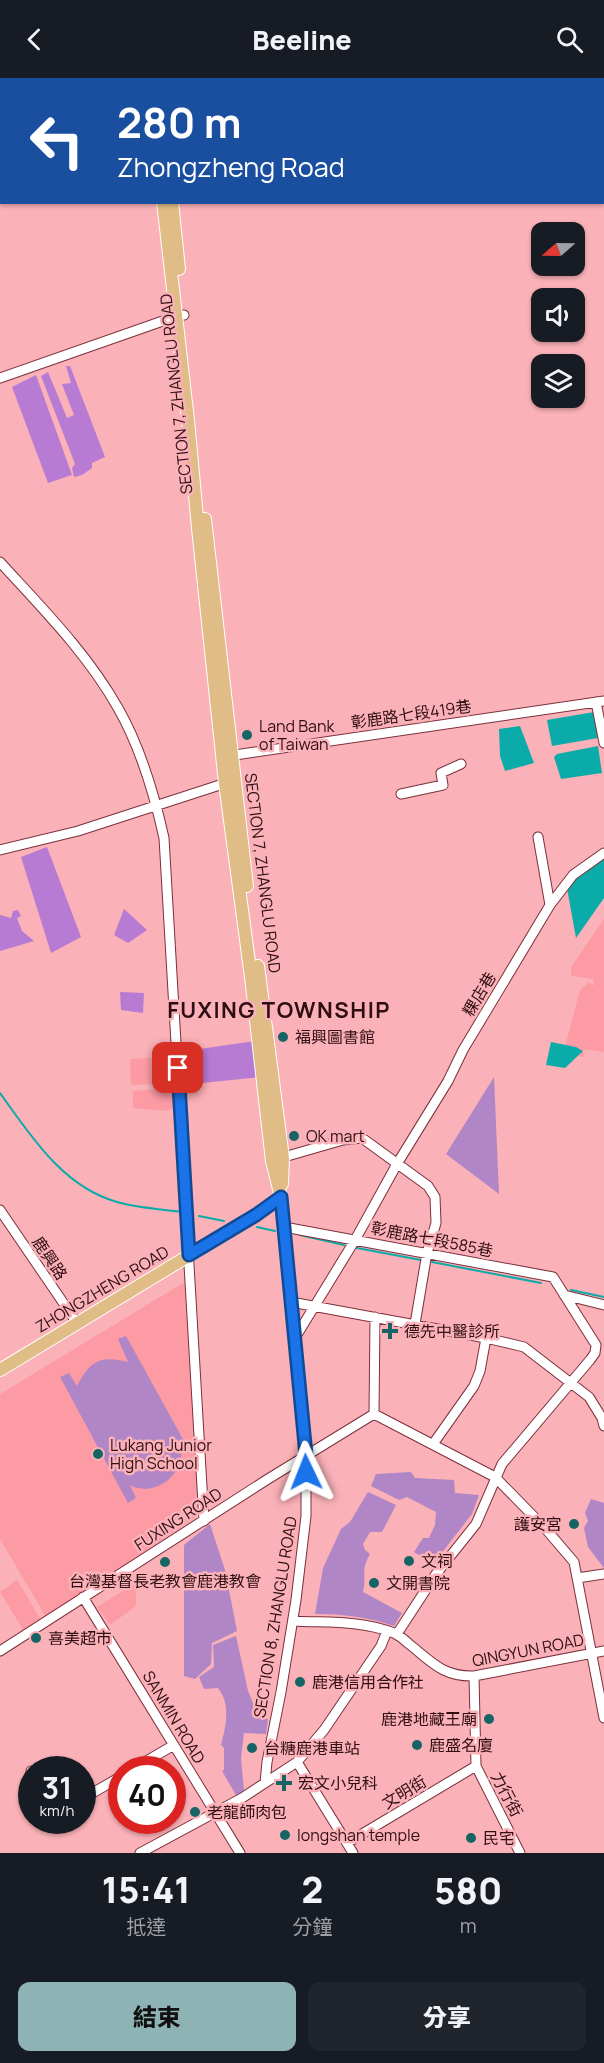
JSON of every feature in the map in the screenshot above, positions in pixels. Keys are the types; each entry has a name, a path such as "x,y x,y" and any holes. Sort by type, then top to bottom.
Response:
{"main road":[{"name":"SECTION 7, ZHANGLU ROAD","path":"163,204 181,315"},
{"name":"SECTION 7, ZHANGLU ROAD","path":"172,204 181,315 227,756 281,1197"},
{"name":"ZHONGZHENG ROAD","path":"0,1370 256,1215 281,1197"}],"street":[{"path":"0,378 181,315"},
{"path":"0,562 52,617 103,683 118,708 132,736 156,805 164,838 204,1521"},
{"path":"600,701 604,743"},
{"name":"彰鹿路七段419巷","path":"227,756 600,701"},
{"path":"401,794 443,785 441,773 461,764"},
{"path":"0,850 78,831 230,781"},
{"path":"538,837 550,905"},
{"name":"粿店巷","path":"295,1338 355,1240 397,1164 448,1081 463,1050 550,905 573,875 604,853"},
{"path":"278,1159 352,1138 362,1138 428,1186 435,1197 435,1223 427,1253 415,1324"},
{"name":"SECTION 8, ZHANGLU ROAD","path":"265,1783 293,1621 305,1533 306,1455 281,1197"},
{"name":"鹿興路","path":"0,1210 76,1323"},
{"name":"彰鹿路七段585巷","path":"284,1227 553,1277 596,1345 596,1353 572,1383"},
{"path":"564,1295 604,1305"},
{"path":"291,1302 415,1324 524,1347 589,1397 604,1426"},
{"path":"375,1317 374,1414 495,1477 544,1527 574,1562 604,1718"},
{"path":"434,1444 474,1386 480,1371 486,1338"},
{"path":"397,1634 436,1574 476,1524 502,1464 572,1383"},
{"name":"FUXING ROAD","path":"0,1651 374,1414"},
{"path":"577,1578 604,1574"},
{"name":"SANMIN ROAD","path":"83,1597 240,1853"},
{"name":"QINGYUN ROAD","path":"293,1621 339,1622 397,1634 449,1674 458,1677 474,1676 604,1651"},
{"path":"140,1853 216,1812 297,1762 324,1730 381,1647 387,1631"},
{"name":"力行街","path":"474,1676 476,1766 520,1853"},
{"path":"155,1756 174,1745"},
{"path":"297,1762 353,1853"},
{"name":"文明街","path":"347,1843 476,1766"}],"shaded area":[{"path":"66,366 70,366 105,457 92,463 92,468 82,475 74,477 72,468 75,464 41,376 48,372 67,418 74,415 62,384 71,383"},
{"path":"36,375 72,475 48,483 12,387"},
{"path":"47,847 81,937 51,953 21,857"},
{"path":"124,909 147,930 128,943 114,935"},
{"path":"18,910 21,916 17,918 22,931 34,941 0,951 0,915 11,918 13,911"},
{"path":"604,919 604,1052 583,1049 584,1057 563,1054 580,990 589,982 594,986 593,979 571,976 571,967"},
{"path":"120,992 144,993 143,1013 121,1010"},
{"path":"255,1041 260,1077 192,1084 186,1051"},
{"path":"151,1058 152,1084 131,1085 130,1059"},
{"path":"494,1077 499,1194 446,1154"},
{"path":"176,1088 177,1106 166,1111 133,1108 133,1091"},
{"name":"Lukang Junior High School","path":"188,1280 199,1515 46,1617 0,1539 0,1394"},
{"path":"126,1336 189,1450 185,1453 181,1450 178,1468 165,1482 148,1489 130,1485 136,1498 128,1503 60,1377 69,1373 77,1386 91,1366 97,1362 110,1359 128,1362 118,1339"},
{"path":"411,1472 415,1478 454,1480 455,1493 479,1495 472,1514 433,1564 414,1552 423,1538 429,1538 435,1525 436,1512 407,1497 399,1500 371,1486 376,1474"},
{"path":"368,1492 396,1505 382,1532 370,1532 363,1544 365,1550 370,1554 364,1569 363,1592 402,1613 394,1626 375,1620 315,1614 323,1568 341,1529 350,1522"},
{"path":"591,1499 604,1503 604,1568 588,1547 584,1528 588,1521 585,1513"},
{"path":"210,1524 225,1570 237,1631 212,1643 211,1664 195,1679 184,1676 184,1545"},
{"path":"17,1580 43,1623 24,1631 0,1592"},
{"path":"136,1583 136,1606 110,1625 97,1607"},
{"path":"236,1636 254,1714 262,1714 262,1718 268,1719 266,1734 244,1733 241,1758 244,1791 236,1795 222,1771 224,1770 224,1748 221,1745 226,1715 225,1701 218,1688 204,1689 199,1677 214,1667 213,1645"}],"water":[{"path":"594,712 598,738 552,746 547,720"},
{"path":"520,726 534,763 505,771 500,756 499,729"},
{"path":"598,746 602,773 561,779 554,757 557,754"},
{"path":"604,858 604,898 576,938 567,888 576,877"},
{"path":"551,1042 576,1047 583,1051 565,1068 546,1065"}],"waterway":[{"path":"0,1093 36,1142 64,1172 80,1185 117,1202 182,1212"},
{"path":"199,1216 224,1221"},
{"path":"257,1227 275,1231"},
{"path":"300,1235 344,1245"},
{"path":"357,1248 421,1260"},
{"path":"432,1262 541,1283"},
{"path":"571,1290 604,1297"}],"place":[{"name":"Land Bank of Taiwan","path":"247,735"},
{"name":"福興圖書館","path":"283,1037"},
{"name":"OK mart","path":"294,1136"},
{"name":"德先中醫診所","path":"390,1331"},
{"name":"Lukang Junior High School","path":"98,1454"},
{"name":"護安宮","path":"574,1524"},
{"name":"文祠","path":"409,1561"},
{"name":"台灣基督長老教會鹿港教會","path":"165,1562"},
{"name":"文開書院","path":"374,1583"},
{"name":"喜美超市","path":"36,1638"},
{"name":"鹿港信用合作社","path":"300,1682"},
{"name":"鹿港地藏王廟","path":"489,1719"},
{"name":"鹿盛名廈","path":"417,1745"},
{"name":"台糖鹿港車站","path":"252,1748"},
{"name":"宏文小兒科","path":"284,1783"},
{"name":"老龍師肉包","path":"195,1812"},
{"name":"longshan temple","path":"285,1835"},
{"name":"民宅","path":"471,1838"}],"district":[{"name":"FUXING TOWNSHIP","path":"279,1010"}],"route":[{"path":"178,1068 189,1255 256,1215 281,1197 306,1472"}]}
